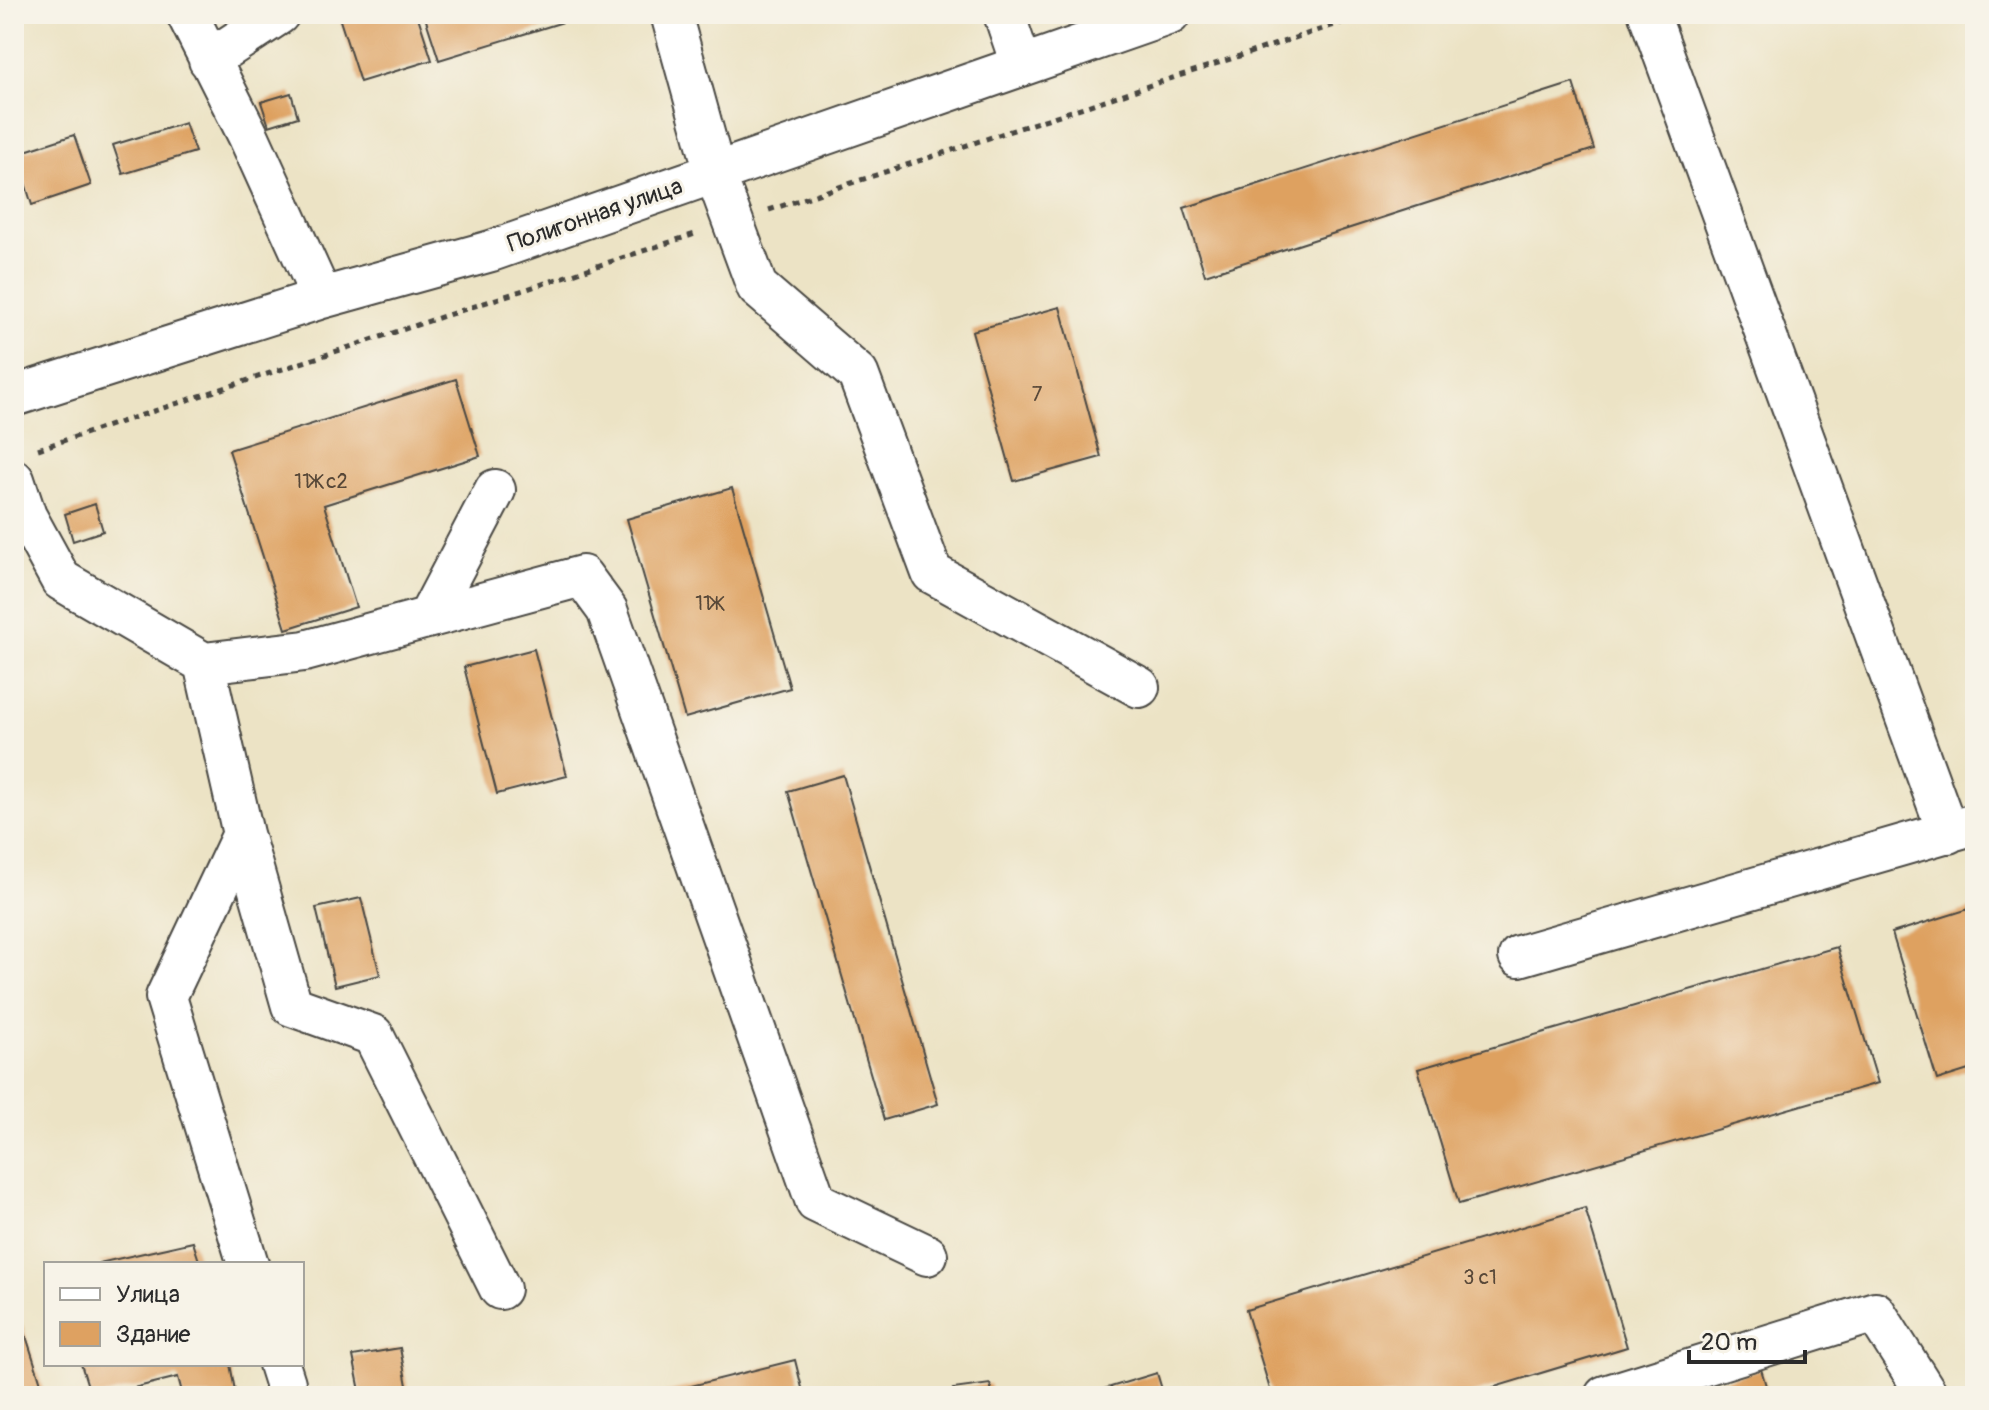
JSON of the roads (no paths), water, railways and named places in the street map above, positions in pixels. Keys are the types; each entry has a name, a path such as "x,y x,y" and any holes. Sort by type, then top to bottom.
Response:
{"lane":[{"path":"187,14 248,135 322,298"},
{"path":"209,60 279,14"},
{"path":"671,14 715,173 757,287 858,374 932,573 1139,687"},
{"path":"1004,14 1021,64"},
{"name":"Полигонная улица","path":"14,396 322,298 491,251 1170,14"},
{"path":"1519,956 1961,829 1649,14"},
{"path":"22,466 26,516 61,580 204,663 305,651 582,576 607,610 816,1202 927,1255"},
{"path":"429,616 495,490"},
{"path":"204,663 243,834 292,1006 373,1035 500,1289"},
{"path":"243,834 166,997 247,1262"},
{"path":"1605,1396 1875,1312 1928,1396"},
{"path":"280,1366 285,1396"}]}
